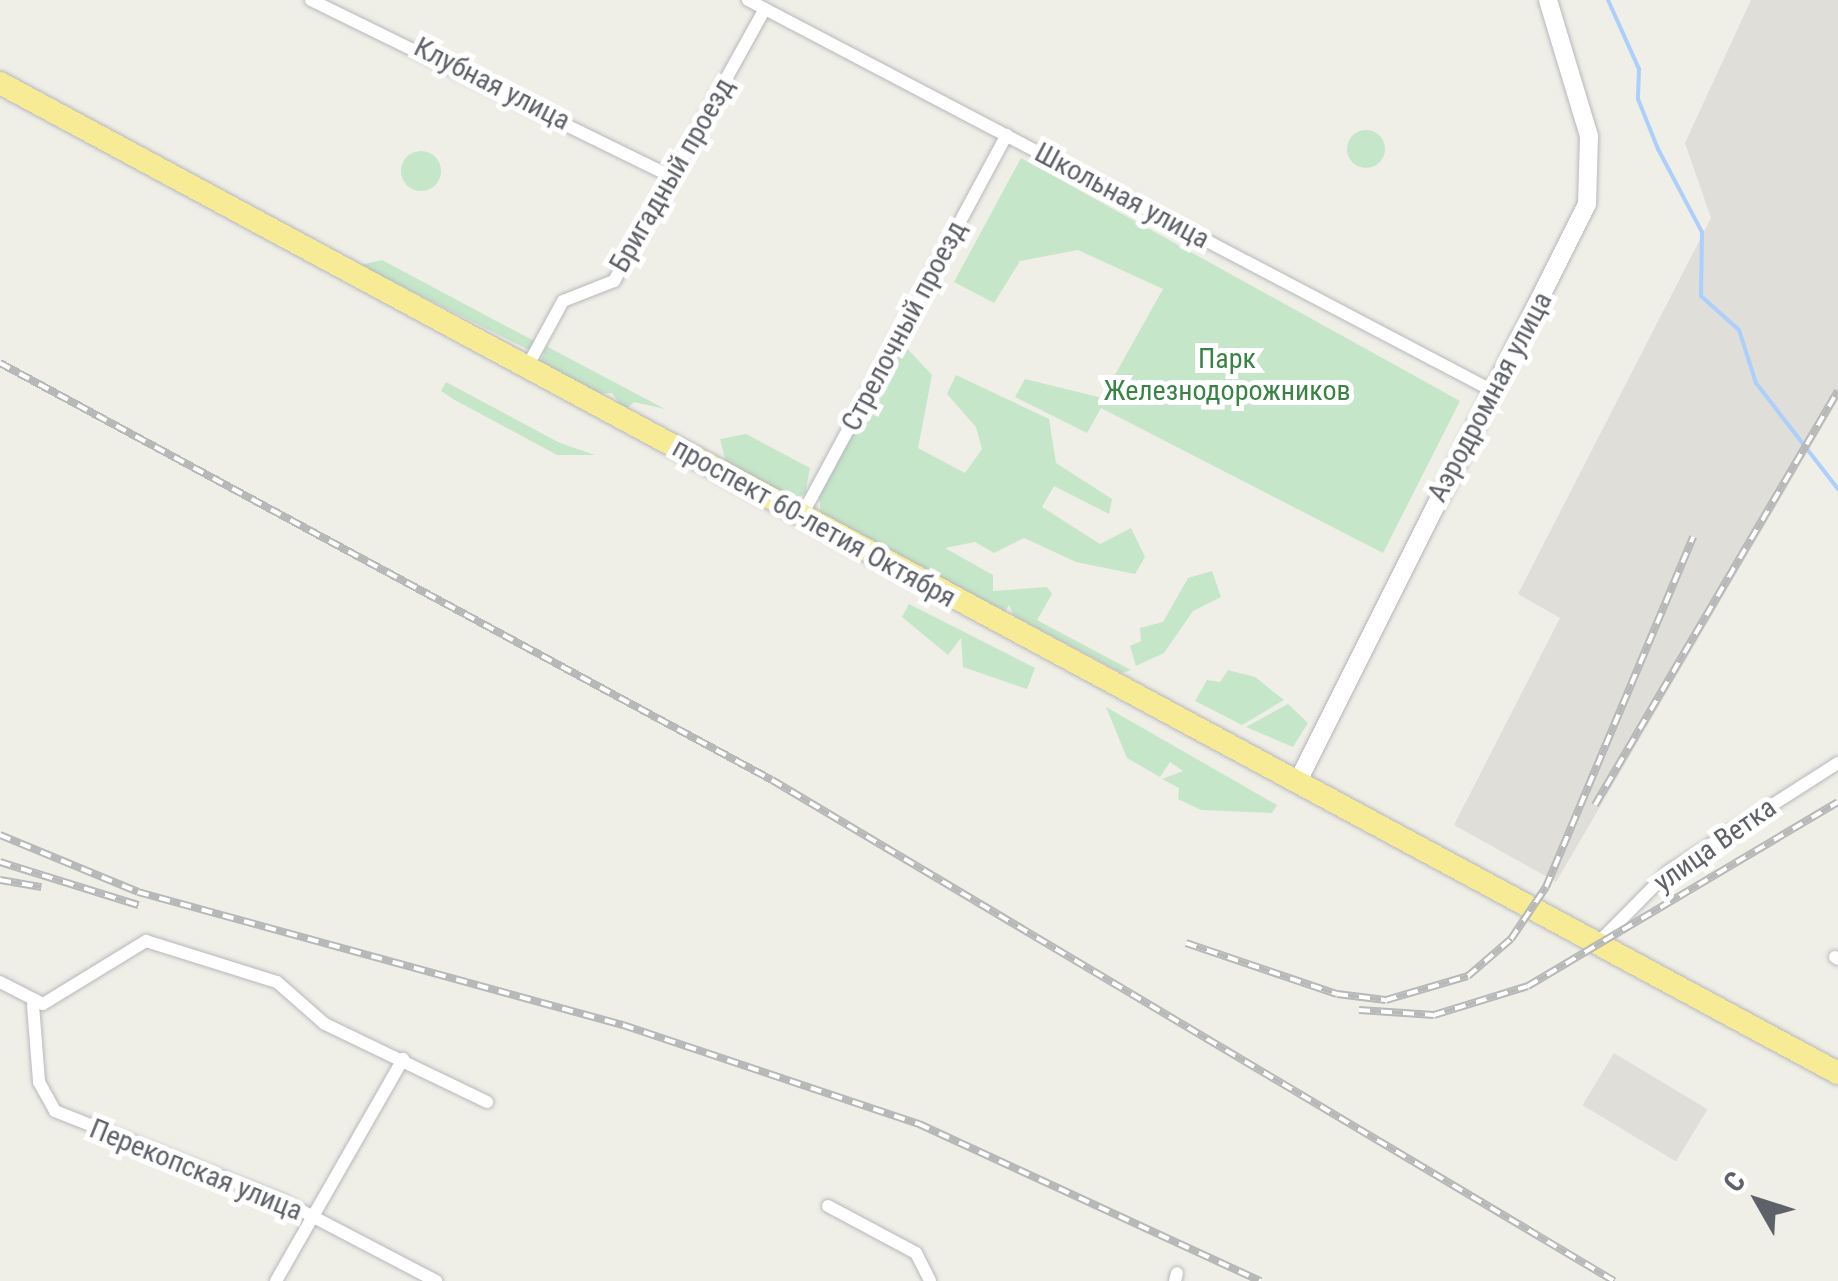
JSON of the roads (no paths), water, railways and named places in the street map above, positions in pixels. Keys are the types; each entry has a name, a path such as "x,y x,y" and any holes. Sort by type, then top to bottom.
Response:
{"highway":[{"name":"проспект 60-летия Октября","path":"0,84 801,517 1601,940 1838,1085"},
{"name":"проспект 60-летия Октября","path":"1630,957 1838,1073"}],"street":[{"name":"Клубная улица","path":"311,0 671,176"},
{"name":"Школьная улица","path":"748,0 1495,392"},
{"name":"Аэродромная улица","path":"1299,779 1495,392 1592,184 1589,136 1548,0"},
{"name":"Бригадный проезд","path":"527,367 563,301 614,280 765,9"},
{"name":"Стрелочный проезд","path":"801,517 1007,134"},
{"name":"улица Ветка","path":"1601,940 1669,871 1838,763"},
{"path":"0,982 33,1005 146,941 277,982 326,1024 487,1102"},
{"name":"Перекопская улица","path":"33,1005 39,1082 55,1111 310,1215 436,1281"},
{"path":"276,1281 310,1215 403,1059"},
{"path":"828,1206 916,1252 930,1281"}],"waterway":[{"path":"1608,0 1639,69 1638,99 1658,149 1702,232 1701,296 1739,330 1756,383 1838,489"}],"railway":[{"path":"0,363 772,780 1614,1281"},
{"path":"1595,805 1838,391"},
{"path":"1186,943 1337,994 1386,1000 1468,976 1511,939 1546,887 1693,537"},
{"path":"1359,1010 1434,1015 1528,986 1838,802"},
{"path":"0,835 138,892 623,1025 919,1124 1261,1281"},
{"path":"0,862 138,905"},
{"path":"0,880 41,887"}],"park label":[{"name":"Парк Железнодорожников","path":"1227,375"}]}
